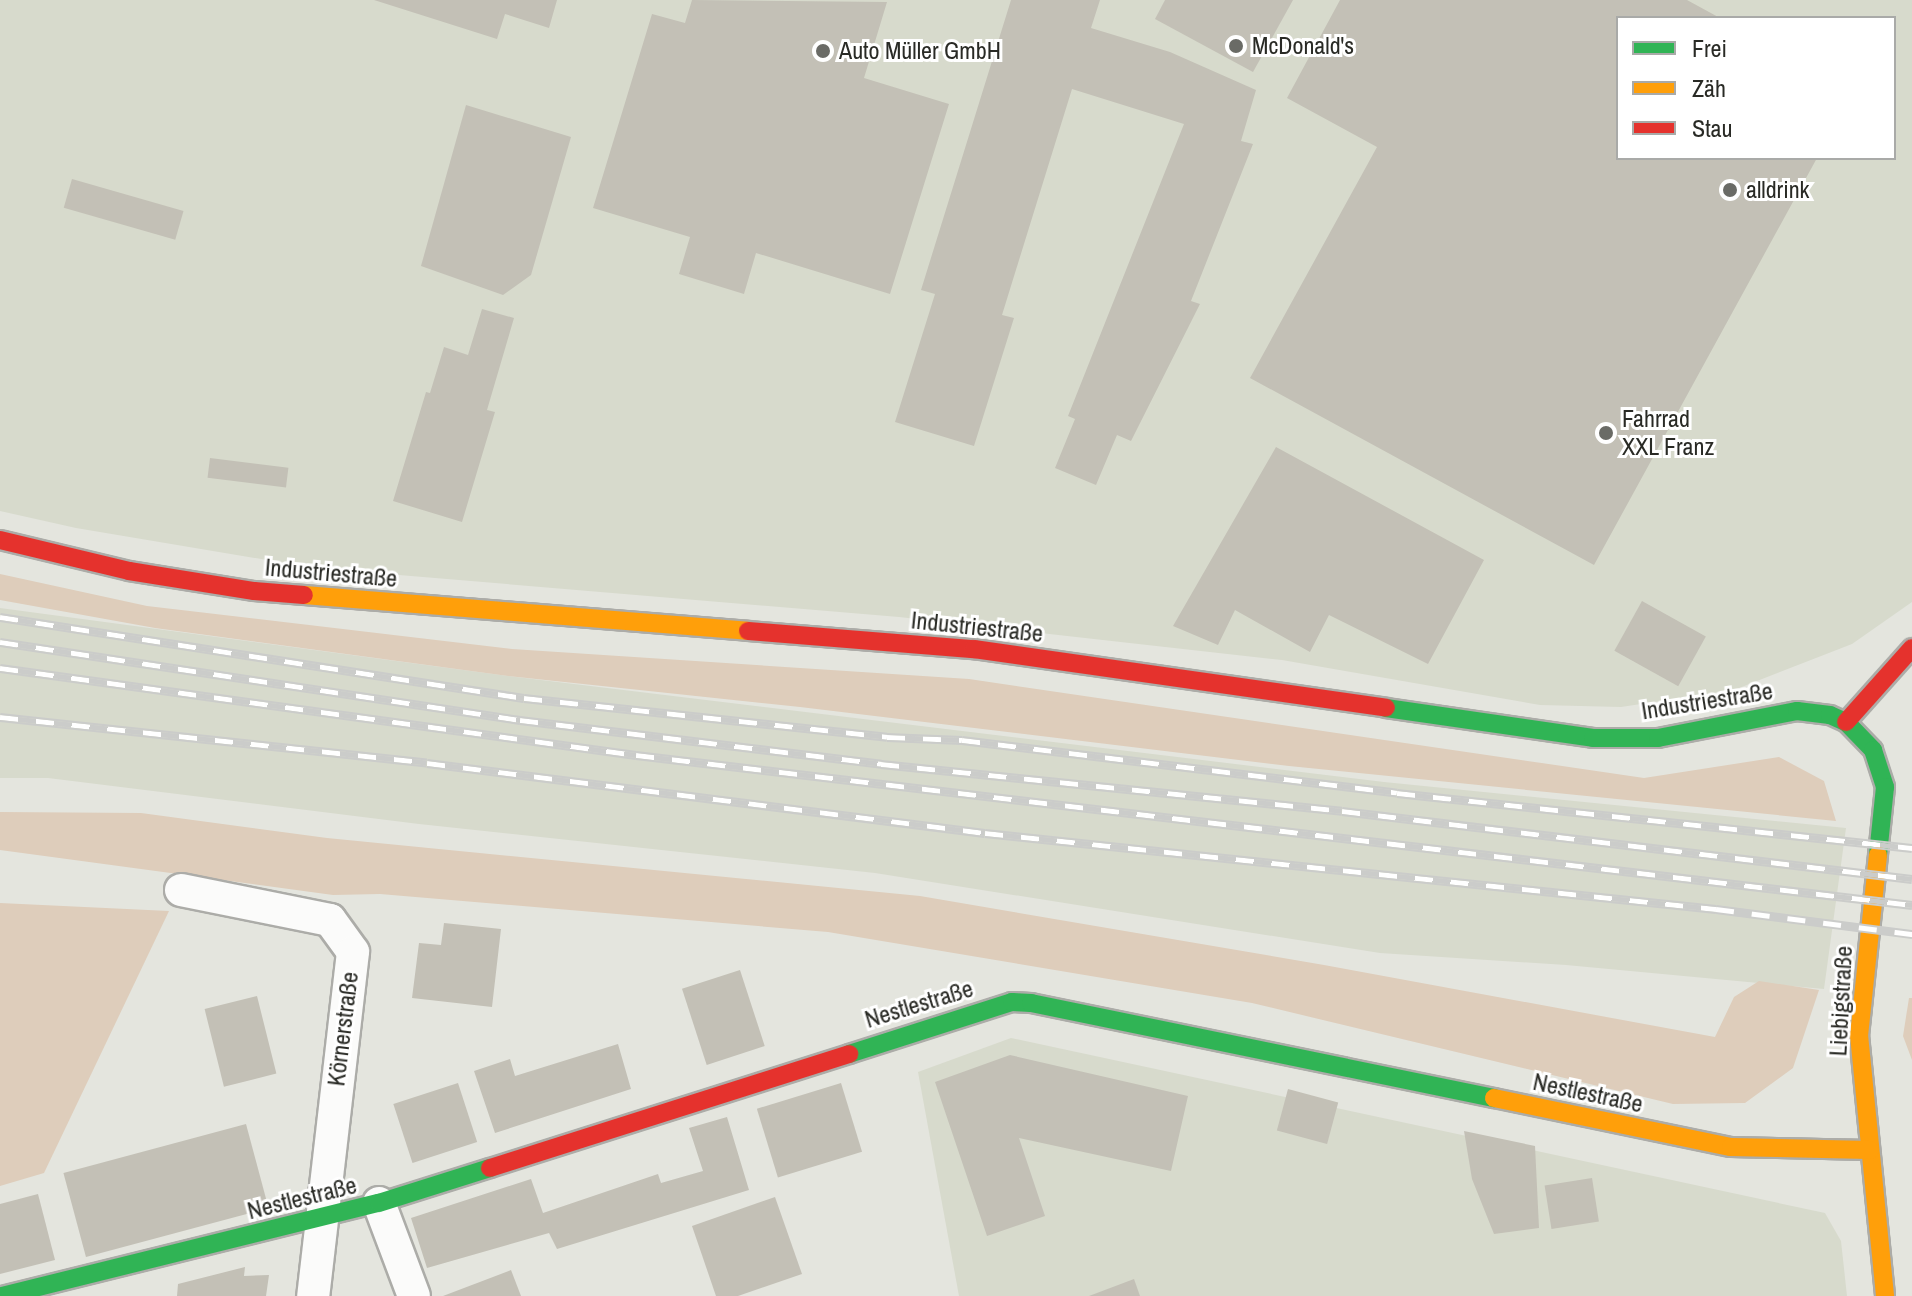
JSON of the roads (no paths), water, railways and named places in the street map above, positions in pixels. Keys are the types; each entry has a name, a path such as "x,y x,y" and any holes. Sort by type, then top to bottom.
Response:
{"street":[{"name":"Industriestraße","path":"0,540 129,571 254,591 974,649 1593,738 1658,738 1797,711 1822,713 1846,722"},
{"path":"1846,722 1912,648"},
{"name":"Liebigstraße","path":"1846,722 1873,750 1885,787 1859,1035 1885,1296"},
{"name":"Körnerstraße","path":"181,890 330,920 353,952 313,1296"},
{"name":"Nestlestraße","path":"2,1296 379,1203 1012,1002 1031,1003 1731,1147 1870,1150"},
{"path":"379,1203 414,1296"}],"railway":[{"path":"0,617 524,698 887,737 962,740 1397,793 1912,848"},
{"path":"0,642 520,720 881,764 1342,811 1912,879"},
{"path":"0,668 636,755 1912,905"},
{"path":"0,717 427,763 985,833 1716,909 1912,934"}],"place":[{"name":"McDonald's","path":"1236,46"},
{"name":"Auto Müller GmbH","path":"823,51"},
{"name":"alldrink","path":"1730,190"},
{"name":"Fahrrad XXL Franz","path":"1606,433"}]}
